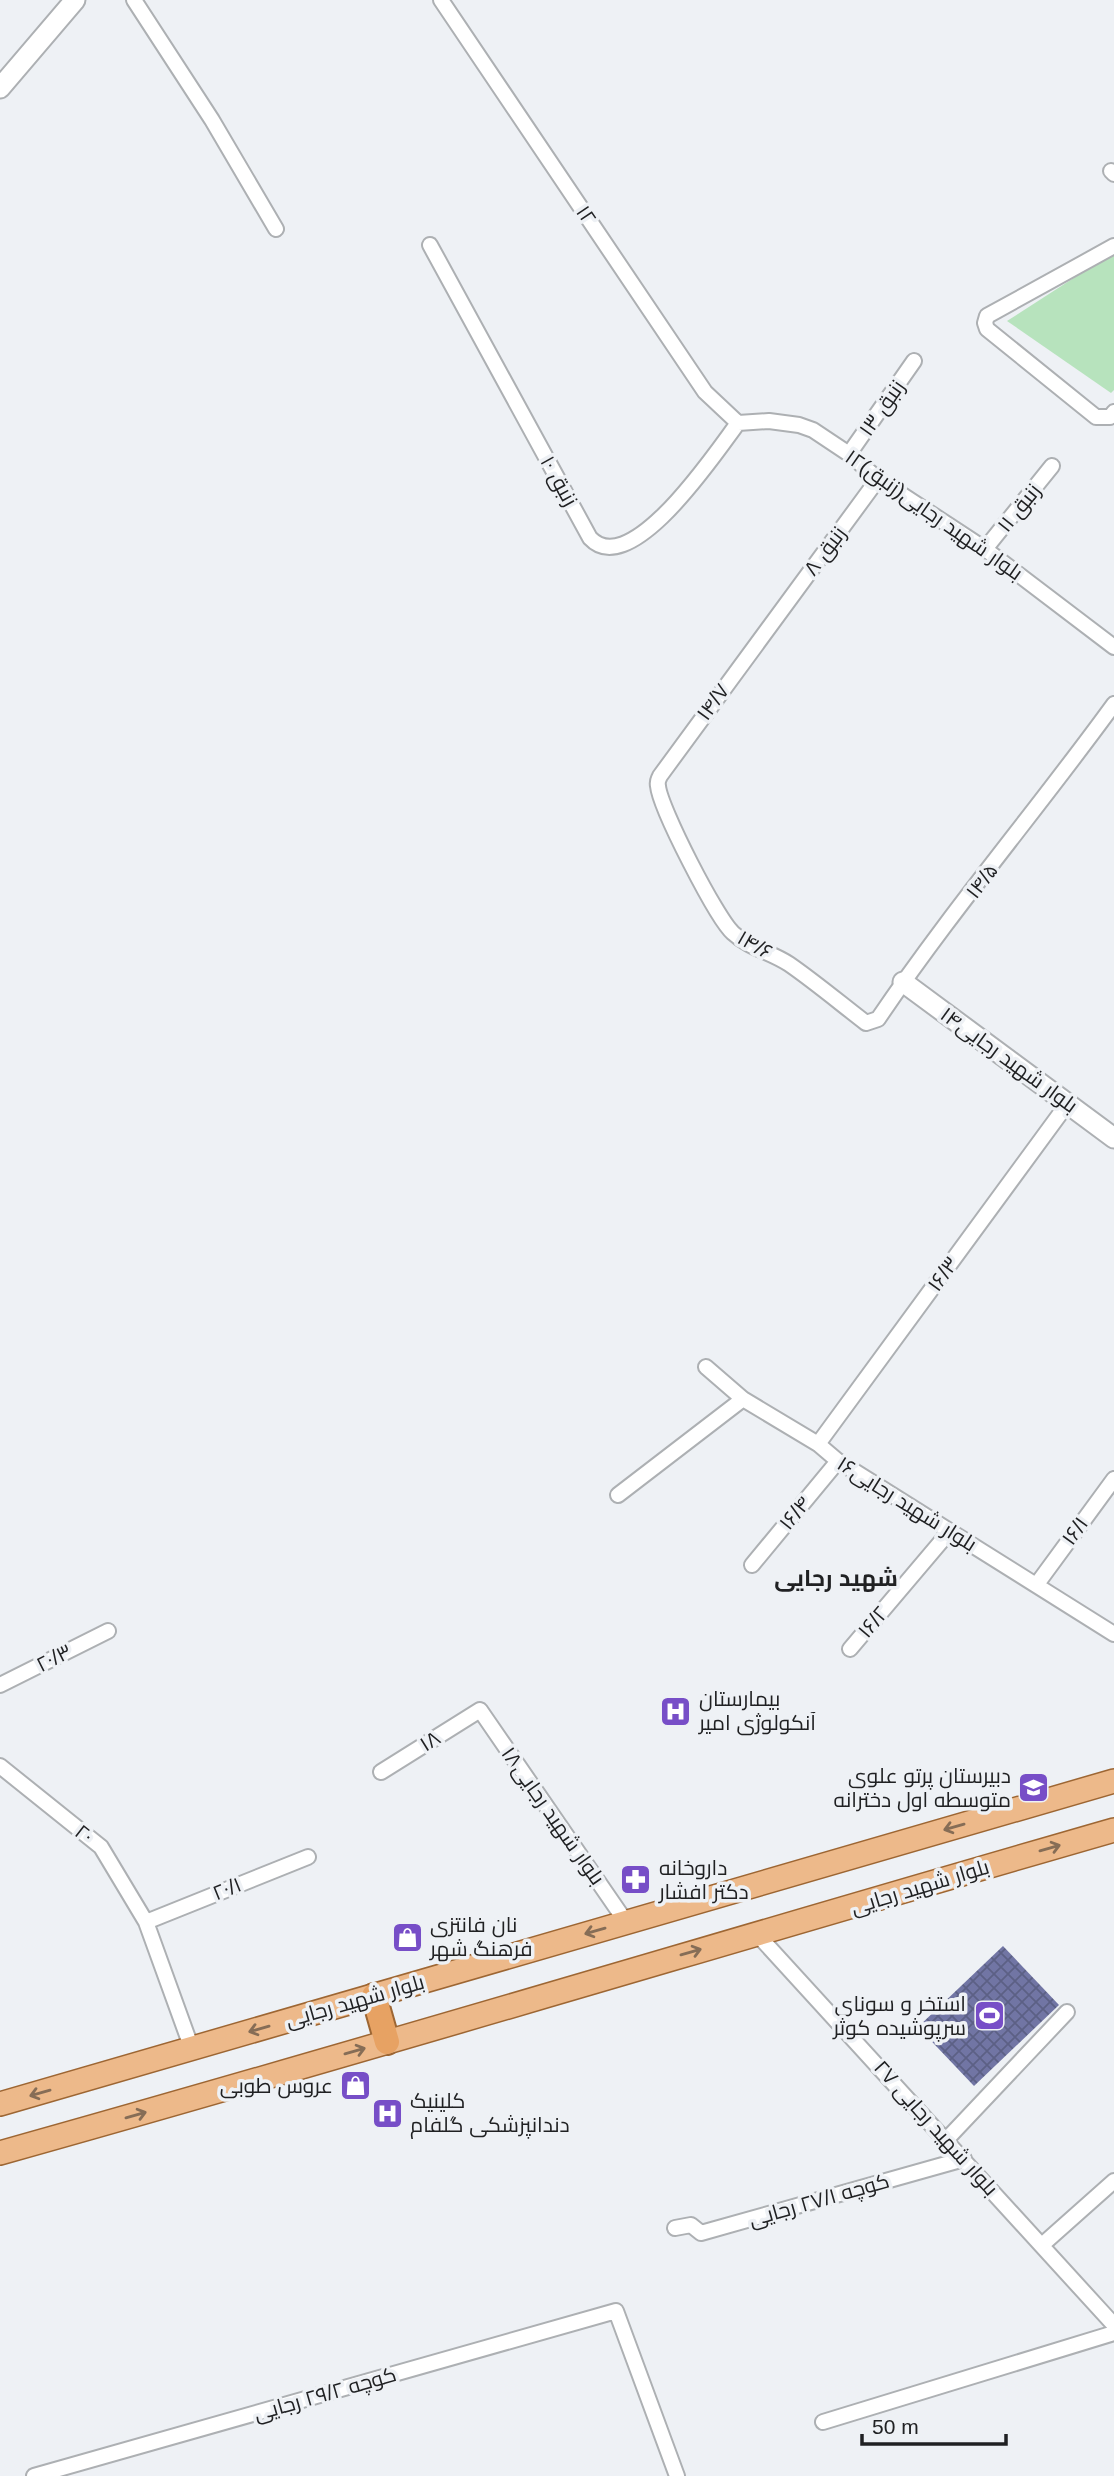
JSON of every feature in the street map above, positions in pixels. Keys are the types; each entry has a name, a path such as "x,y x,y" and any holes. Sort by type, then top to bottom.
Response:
{"highway":[{"path":"374,1996 387,2042"}],"main road":[{"name":"بلوار شهید رجایی","path":"0,2104 1114,1781"},
{"name":"بلوار شهید رجایی","path":"0,2153 1114,1830"}],"street":[{"path":"0,89 75,0"},
{"path":"134,0 212,120 276,229"},
{"name":"۱۲","path":"441,0 705,392 738,423"},
{"name":"زنبق ۱۰","path":"430,245 583,526 596,544 611,546 626,542 642,535 661,519 738,423"},
{"path":"1114,246 987,316 985,323 987,329 1096,417 1110,417 1114,412"},
{"name":"زنبق ۱۳","path":"849,454 914,361"},
{"name":"۱۲بلوار شهید رجایی(زنبق)","path":"738,423 769,421 813,430 849,454 878,480 985,549 1111,639"},
{"name":"زنبق ۱۱","path":"985,549 1052,466"},
{"name":"زنبق ۸","path":"771,622 878,480"},
{"name":"۱۴/۷","path":"657,783 771,622"},
{"name":"۱۴/۵","path":"903,982 1060,779 1114,704"},
{"name":"۱۴/۶","path":"657,783 681,843 722,921 732,933 788,964 866,1023 878,1020 903,982"},
{"name":"بلوار شهید رجایی۱۴","path":"903,982 1114,1138"},
{"name":"۱۶/۳","path":"818,1444 1068,1103"},
{"name":"بلوار شهید رجایی۱۶","path":"706,1367 743,1399 818,1444 838,1461 1114,1633"},
{"path":"618,1495 743,1399"},
{"name":"۱۶/۴","path":"752,1565 838,1461"},
{"name":"۱۶/۱","path":"1037,1584 1114,1479"},
{"name":"۱۶/۲","path":"850,1649 950,1531"},
{"name":"۲۰/۳","path":"0,1685 108,1631"},
{"name":"۱۸","path":"380,1772 480,1710"},
{"name":"بلوار شهید رجایی۱۸","path":"480,1710 626,1922"},
{"name":"۲۰","path":"0,1766 101,1847 146,1922 192,2049"},
{"name":"۲۰/۱","path":"146,1922 308,1857"},
{"name":"۲۷ بلوار شهید رجایی","path":"756,1933 947,2139 1114,2325"},
{"path":"947,2139 1067,2012"},
{"name":"کوچه ۲۷/۱ رجایی","path":"676,2228 691,2225 701,2233 964,2159"},
{"path":"1042,2245 1114,2181"},
{"name":"کوچه ۲۹/۲ رجایی","path":"34,2476 615,2312 677,2476"},
{"path":"823,2421 1114,2333"}],"green space":[{"path":"1114,252 1114,390 1111,393 1007,321"}],"building":[{"name":"استخر و سونای سرپوشیده کوثر","path":"1003,1946 1059,2005 974,2086 918,2027"}],"place":[{"name":"بیمارستان آنکولوژی امیر","path":"676,1711"},
{"name":"دبیرستان پرتو علوی متوسطه اول دخترانه","path":"1034,1788"},
{"name":"داروخانه دکتر افشار","path":"636,1880"},
{"name":"نان فانتزی فرهنگ شهر","path":"407,1937"},
{"name":"استخر و سونای سرپوشیده کوثر","path":"989,2016"},
{"name":"عروس طوبی","path":"356,2086"},
{"name":"کلینیک دندانپزشکی گلفام","path":"387,2113"}],"district":[{"name":"شهید رجایی","path":"836,1578"}]}
